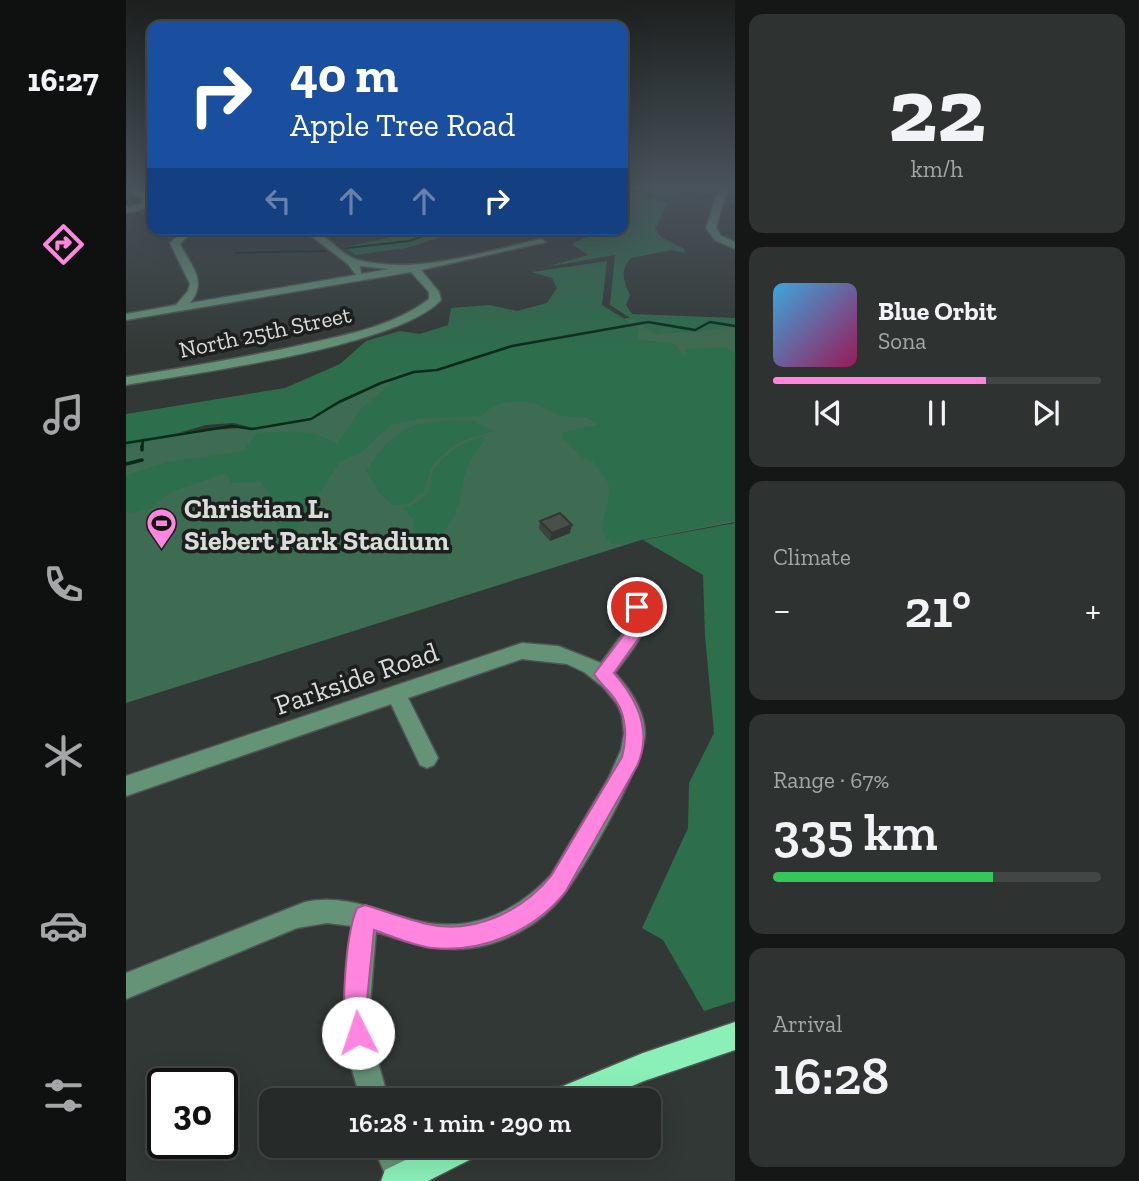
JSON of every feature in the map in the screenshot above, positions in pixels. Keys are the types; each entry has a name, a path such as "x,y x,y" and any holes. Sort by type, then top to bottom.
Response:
{"main road":[{"path":"592,1088 643,1067 735,1036"},
{"path":"400,1180 443,1158"}],"street":[{"path":"176,244 195,284 193,292 180,309"},
{"path":"328,244 353,262 357,270 355,279"},
{"path":"126,317 415,269 531,244"},
{"path":"353,262 415,269"},
{"name":"North 25th Street","path":"126,381 325,345 411,315 430,306 435,296 415,269"},
{"path":"126,986 299,915 338,912 365,916 429,936 467,937 506,926 547,898 559,883 619,782 634,746 634,721 628,706 618,689 603,674 633,635 637,607"},
{"name":"Parkside Road","path":"126,786 522,651 567,655 603,674"},
{"path":"396,695 427,758"},
{"path":"365,916 356,1017 361,1052 371,1088"},
{"path":"392,1158 400,1180"}],"green space":[{"path":"359,244 419,244 355,255 345,247"},
{"path":"572,244 675,244 684,249 685,253 672,250 631,258 625,267 624,276 630,295 626,305 632,314 735,318 735,327 657,335 610,305 615,255 546,267 588,255"},
{"path":"607,261 602,305 639,328 637,339 674,344 684,355 686,349 725,347 735,353 735,520 613,545 604,532 603,525 609,494 608,483 594,462 582,457 562,438 563,432 598,425 585,418 559,415 534,403 518,401 493,407 481,417 424,418 390,425 361,453 340,462 298,525 293,543 279,556 274,552 283,532 275,521 276,505 261,482 231,483 226,473 170,492 152,508 130,513 126,511 126,475 170,462 243,451 257,433 308,433 337,444 359,411 407,368 343,403 308,417 253,428 234,423 206,425 126,448 126,414 285,388 340,364 366,341 400,331 420,334 448,325 451,308 490,305 517,311 547,303 557,288 552,278 532,272"},
{"path":"628,318 735,320 735,522 641,540 126,703 126,442 161,434 253,427 383,368 523,335"},
{"path":"474,421 493,431 458,442 432,465 423,493 408,504 393,505 380,494 366,471 399,433 423,424"},
{"path":"483,437 485,440 467,468 458,506 452,518 431,544 419,550 412,539 414,520 403,508 426,496 433,472 448,454 461,445"},
{"path":"735,523 735,1001 704,1011 663,940 642,928 688,828 689,783 714,733 705,636 703,575 643,540"}],"building":[{"path":"560,513 572,525 552,533 540,521"}],"waterway":[{"path":"347,248 381,244"},
{"path":"236,253 325,251"},
{"path":"143,440 232,426 252,429 311,419 339,402 381,383 414,372 437,370 512,346 648,322 695,330 710,322 735,326"},
{"path":"126,443 143,440"},
{"path":"142,448 143,440"},
{"path":"126,464 142,460"}],"place":[{"name":"Christian L. Siebert Park Stadium","path":"161,551"}],"route":[{"path":"358,1033 355,1000 365,916 429,936 449,939 467,937 506,926 547,898 559,883 619,782 634,746 634,721 624,696 603,674 633,635 637,607"}]}
